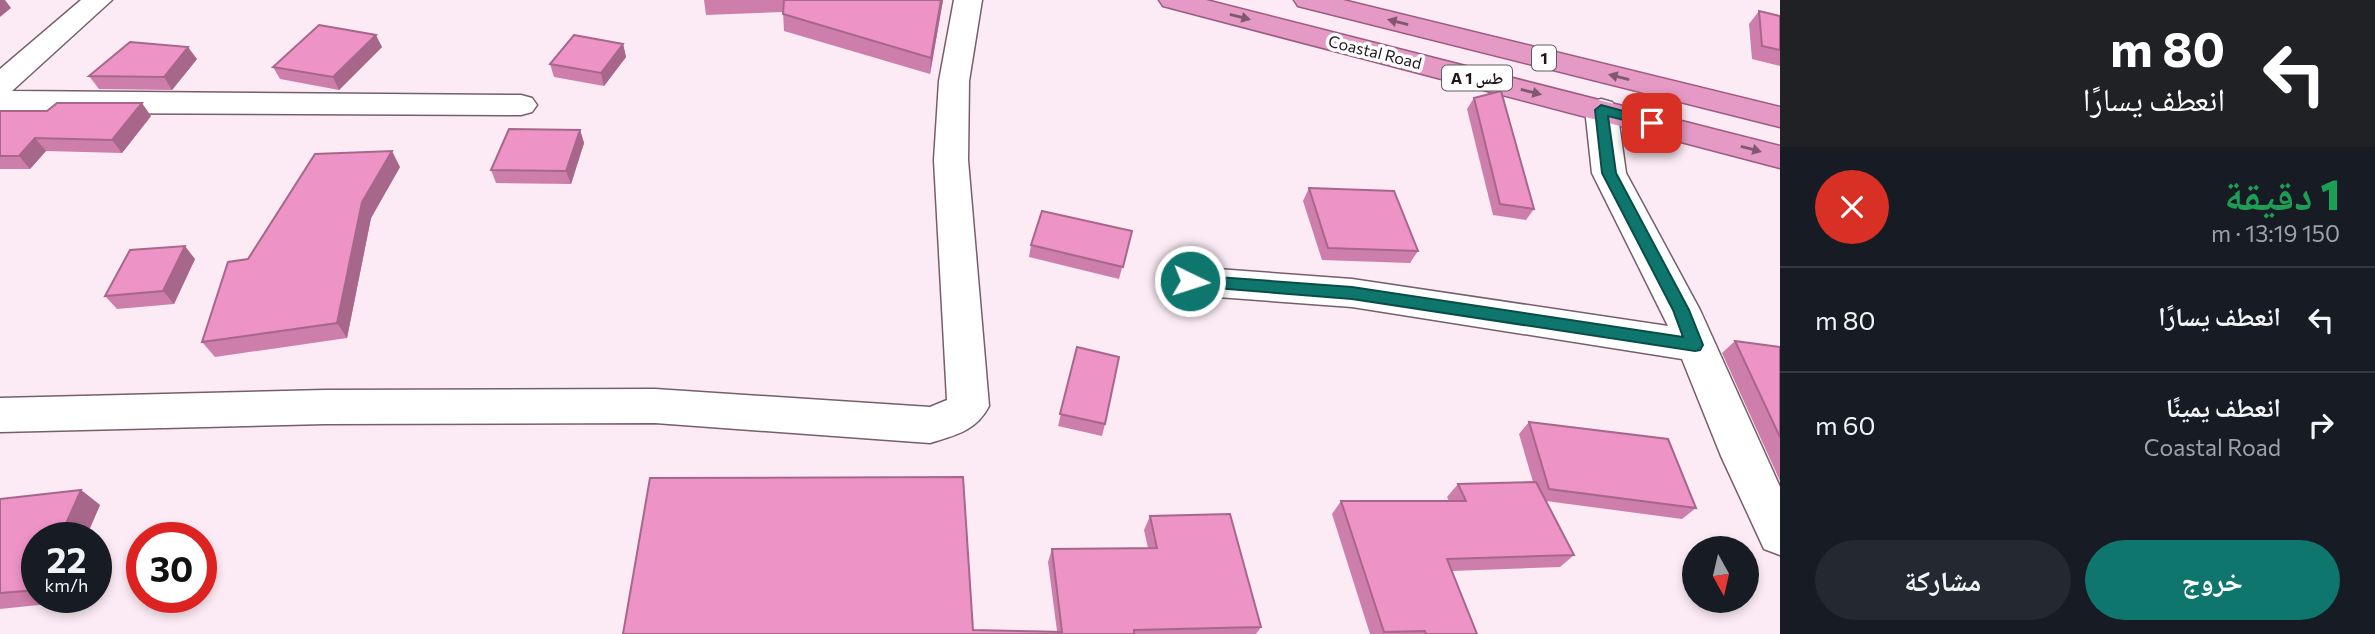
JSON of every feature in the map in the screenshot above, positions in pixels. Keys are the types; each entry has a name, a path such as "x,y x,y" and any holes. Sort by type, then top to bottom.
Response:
{"highway":[{"name":"Coastal Road","path":"1173,0 1780,157"},
{"name":"Coastal Road","path":"1308,0 1780,117"}],"street":[{"path":"0,85 98,0"},
{"path":"0,415 325,407 655,405 930,425 955,418 968,406 951,160 954,81 968,0"},
{"path":"0,100 65,103 521,105"},
{"path":"1601,110 1609,173 1681,310 1780,534"},
{"path":"1190,281 1352,293 1695,345"}],"building":[{"path":"784,0 941,0 931,58 783,14"},
{"path":"1759,11 1780,16 1780,50 1762,46"},
{"path":"319,25 376,35 333,77 273,67"},
{"path":"574,35 623,44 601,73 550,64"},
{"path":"130,42 188,47 164,77 89,76"},
{"path":"1501,91 1534,209 1500,204 1474,98"},
{"path":"57,103 142,103 112,140 35,138 19,156 0,156 0,111 47,111"},
{"path":"509,129 580,130 566,171 491,170"},
{"path":"392,151 362,202 337,323 202,342 228,262 248,259 315,154"},
{"path":"1309,188 1394,191 1418,251 1328,248"},
{"path":"1042,211 1132,231 1123,267 1031,245"},
{"path":"185,246 163,291 105,296 130,250"},
{"path":"1735,341 1780,347 1780,437"},
{"path":"1077,347 1119,357 1105,424 1060,414"},
{"path":"1529,422 1668,439 1696,508 1549,489"},
{"path":"963,477 973,630 1062,632 1052,549 1157,548 1150,516 1230,514 1261,627 1134,630 1134,634 623,634 650,478"},
{"path":"1536,482 1574,555 1447,559 1477,634 1384,632 1341,501 1466,501 1458,484"},
{"path":"81,490 67,522 21,522 21,591 0,593 0,499"}],"route":[{"path":"1190,281 1352,293 1541,321 1646,340 1695,345 1681,310 1609,173 1601,110 1652,123"}]}
